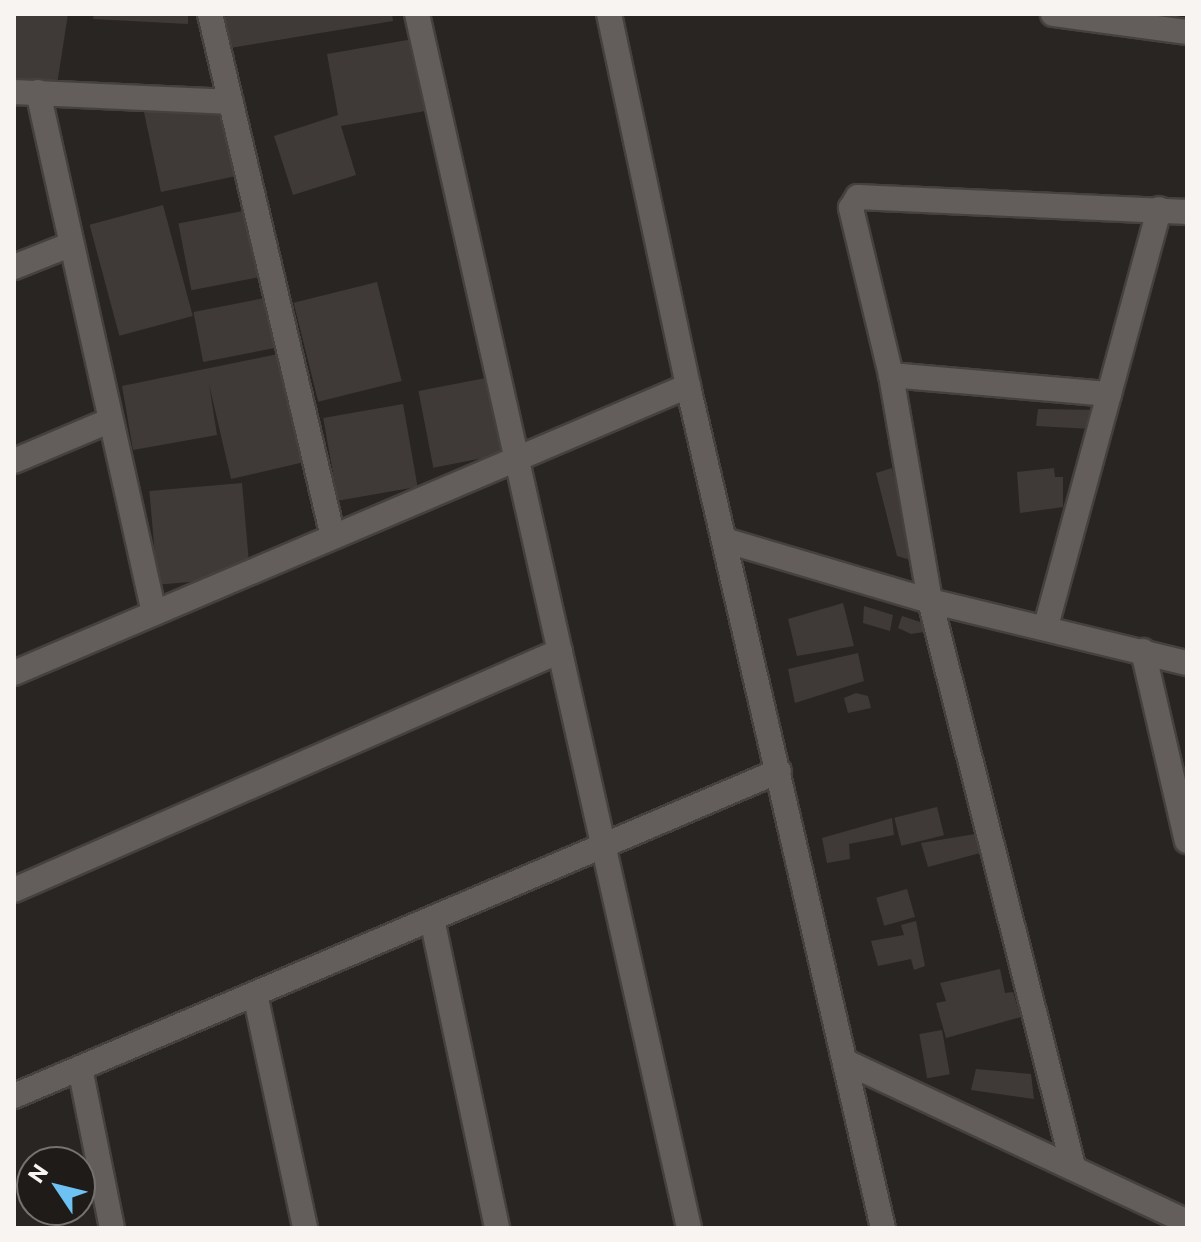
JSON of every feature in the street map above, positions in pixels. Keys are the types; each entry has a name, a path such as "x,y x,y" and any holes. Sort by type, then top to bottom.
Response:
{"street":[{"path":"210,14 333,537"},
{"path":"417,14 689,1228"},
{"path":"609,14 688,386 883,1228"},
{"path":"1053,14 1187,32"},
{"path":"154,613 72,244 26,92 231,102"},
{"path":"1073,1166 930,601 891,375 850,213 858,197 1187,212"},
{"path":"1046,626 1159,209"},
{"path":"14,267 72,244"},
{"path":"891,375 1109,394"},
{"path":"14,673 688,386"},
{"path":"14,461 111,420"},
{"path":"724,540 930,601 1046,626 1187,663"},
{"path":"14,890 560,651"},
{"path":"1143,651 1187,841"},
{"path":"14,1096 779,771"},
{"path":"432,919 497,1228"},
{"path":"255,994 305,1228"},
{"path":"846,1062 1187,1222"},
{"path":"80,1068 112,1228"}],"building":[{"path":"14,14 68,14 56,91 14,85"},
{"path":"94,14 188,14 188,24 93,19"},
{"path":"225,14 392,14 393,21 230,48"},
{"path":"419,38 431,110 341,126 356,175 293,195 274,136 338,115 327,54"},
{"path":"218,90 236,176 161,192 143,106"},
{"path":"163,205 193,316 119,336 90,225"},
{"path":"253,209 266,276 191,290 178,224"},
{"path":"377,282 402,381 318,402 294,303"},
{"path":"270,297 280,347 203,362 193,312"},
{"path":"288,352 313,460 231,479 209,384 217,435 133,450 122,386"},
{"path":"496,376 511,453 433,468 418,391"},
{"path":"403,404 418,487 338,501 323,418"},
{"path":"1038,409 1097,410 1091,429 1036,426"},
{"path":"892,468 914,561 897,556 876,473"},
{"path":"1054,468 1055,477 1063,477 1063,507 1020,513 1017,472"},
{"path":"242,483 250,577 158,585 149,491"},
{"path":"843,603 854,646 797,656 788,619"},
{"path":"864,606 893,615 890,631 863,623"},
{"path":"902,616 926,624 924,632 911,634 898,628"},
{"path":"858,653 864,681 795,703 788,669"},
{"path":"856,693 868,696 871,708 848,713 844,698"},
{"path":"937,807 944,835 901,846 894,818"},
{"path":"892,818 894,835 849,844 850,859 827,863 822,838"},
{"path":"981,833 984,852 928,867 921,843"},
{"path":"907,889 915,917 884,926 876,898"},
{"path":"916,921 925,966 914,970 911,959 878,966 871,941 904,935 901,925"},
{"path":"1000,969 1005,993 1013,992 1021,1017 946,1038 936,1003 946,1001 940,983"},
{"path":"942,1030 950,1074 927,1078 919,1034"},
{"path":"976,1069 1031,1074 1034,1099 971,1090"}]}
